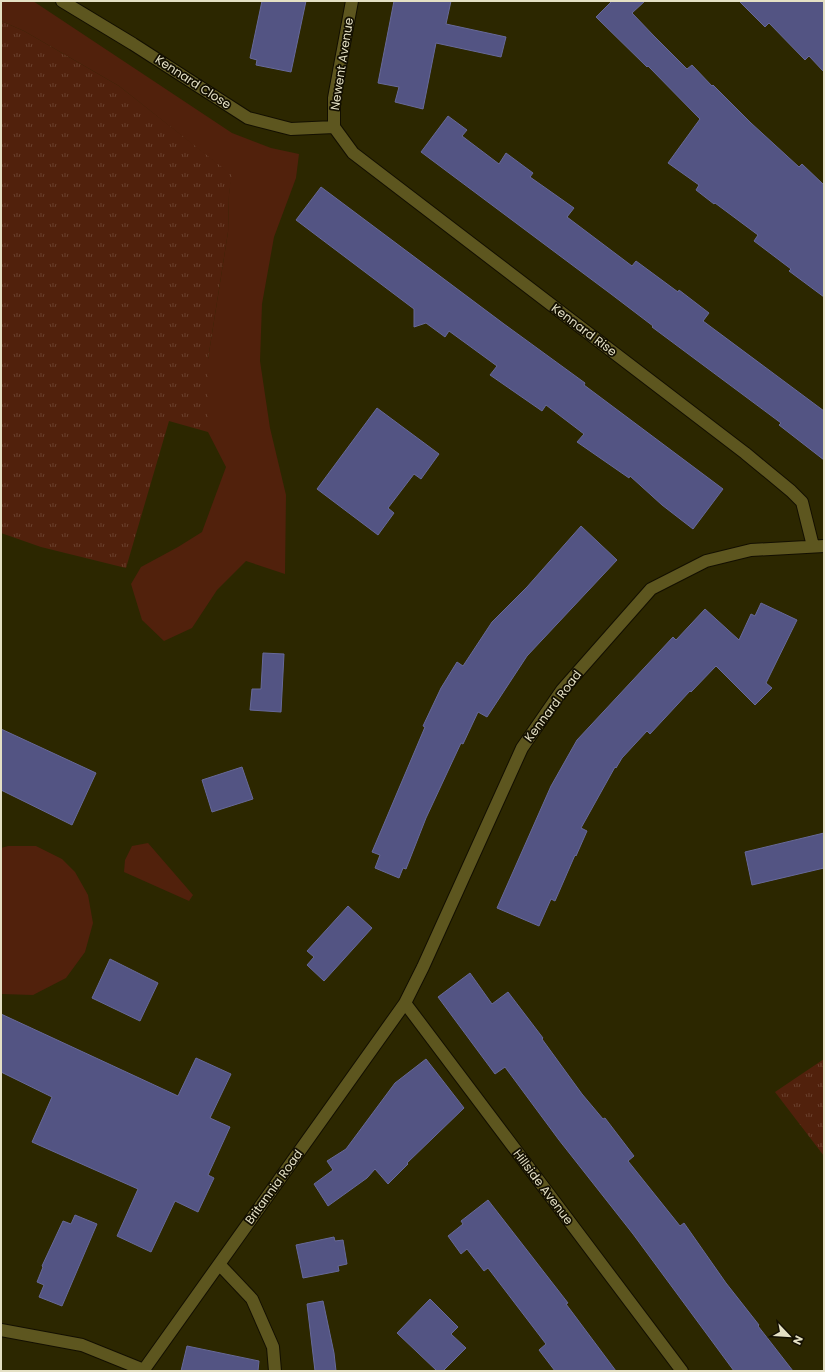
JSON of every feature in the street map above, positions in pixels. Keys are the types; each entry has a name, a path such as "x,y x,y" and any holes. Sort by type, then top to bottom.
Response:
{"street":[{"name":"Kennard Close","path":"62,1 133,44 248,118 291,129 334,127"},
{"name":"Newent Avenue","path":"334,127 334,98 352,1"},
{"name":"Kennard Rise","path":"334,127 353,153 791,491 802,502 819,546"},
{"name":"Kennard Road","path":"405,1003 423,967 522,748 562,690 651,589 706,561 751,550 819,546"},
{"name":"Britannia Road","path":"143,1370 405,1003"},
{"name":"Hillside Avenue","path":"405,1003 682,1371"},
{"path":"218,1264 252,1299 273,1348 275,1371"},
{"path":"1,1330 82,1345 143,1370"}],"green space":[{"path":"1,1 33,1 232,133 271,148 299,154 296,178 274,237 262,304 260,361 270,428 286,495 285,574 246,561 217,590 192,628 164,641 142,620 131,584 141,567 202,532 226,467 208,432 208,359 228,232 231,175 119,86 24,31 1,21"},
{"path":"1,21 24,31 119,86 232,175 229,194 228,232 208,359 208,432 169,421 126,568 41,547 1,533"},
{"path":"148,843 193,895 189,901 124,872 125,860 132,846"},
{"path":"8,846 36,846 62,859 75,872 88,895 93,923 85,952 66,978 33,995 1,994 1,848"},
{"path":"824,1059 824,1156 775,1092"}],"building":[{"path":"262,1 306,1 291,72 256,65 257,60 250,58"},
{"path":"394,1 451,1 446,24 506,37 501,57 436,43 423,109 395,102 399,87 378,83"},
{"path":"612,1 645,1 632,13 654,36 687,69 692,65 712,86 713,85 751,123 799,167 802,164 824,185 824,297 789,271 791,269 754,241 758,235 696,190 699,185 668,163 700,119 648,66 647,67 596,17"},
{"path":"739,1 824,1 824,72 809,56 805,60 769,23 765,27"},
{"path":"448,116 467,130 462,136 499,164 506,153 533,173 530,177 574,208 567,217 632,266 636,261 678,292 679,290 709,313 703,321 824,411 824,460 779,425 781,423 421,152"},
{"path":"321,187 585,383 584,385 723,489 693,529 662,505 630,476 629,478 577,442 584,434 546,405 542,411 490,375 497,366 449,331 445,337 426,323 414,327 414,309 296,220"},
{"path":"377,408 439,454 421,479 414,474 388,508 394,513 378,535 317,489"},
{"path":"581,526 617,560 527,656 487,717 478,712 463,744 461,743 426,818 406,869 403,868 399,878 375,868 380,855 372,852 425,727 423,726 441,688 457,662 463,666 492,622 527,587"},
{"path":"761,603 797,620 766,683 772,688 755,705 716,666 691,692 690,691 650,734 647,731 622,758 616,768 615,767 581,828 587,831 555,901 551,899 539,926 497,908 551,786 577,740 673,637 676,640 705,609 739,640 751,614 755,616"},
{"path":"263,653 284,654 281,712 250,710 252,689 261,689"},
{"path":"1,729 96,773 72,825 1,790"},
{"path":"242,767 253,799 212,812 202,780"},
{"path":"824,833 824,868 752,885 745,852"},
{"path":"348,906 372,928 324,981 307,965 314,957 307,951"},
{"path":"110,959 158,983 140,1021 92,998"},
{"path":"470,973 492,1004 508,992 543,1038 542,1039 582,1094 603,1119 605,1118 634,1156 628,1161 680,1226 684,1223 726,1283 793,1371 734,1371 633,1234 559,1140 505,1067 495,1074 438,997"},
{"path":"1,1014 178,1096 196,1058 231,1074 210,1118 230,1127 208,1175 214,1178 198,1212 175,1201 151,1252 117,1236 138,1189 32,1142 52,1097 1,1072"},
{"path":"426,1059 464,1108 407,1163 408,1164 388,1184 375,1169 367,1178 328,1206 314,1184 333,1170 327,1161 346,1149 395,1083"},
{"path":"488,1200 568,1303 566,1304 616,1371 555,1371 539,1350 546,1344 488,1268 484,1271 467,1249 461,1254 448,1236 463,1224 461,1221"},
{"path":"75,1215 97,1224 62,1306 39,1297 44,1285 37,1282 43,1267 42,1266 63,1221 71,1224"},
{"path":"334,1237 335,1241 343,1240 347,1264 338,1266 339,1271 303,1278 296,1245"},
{"path":"430,1299 458,1327 451,1334 466,1348 443,1371 437,1371 397,1333"},
{"path":"323,1301 334,1353 336,1371 315,1371 307,1304"},
{"path":"187,1346 259,1361 258,1371 181,1371"}]}
